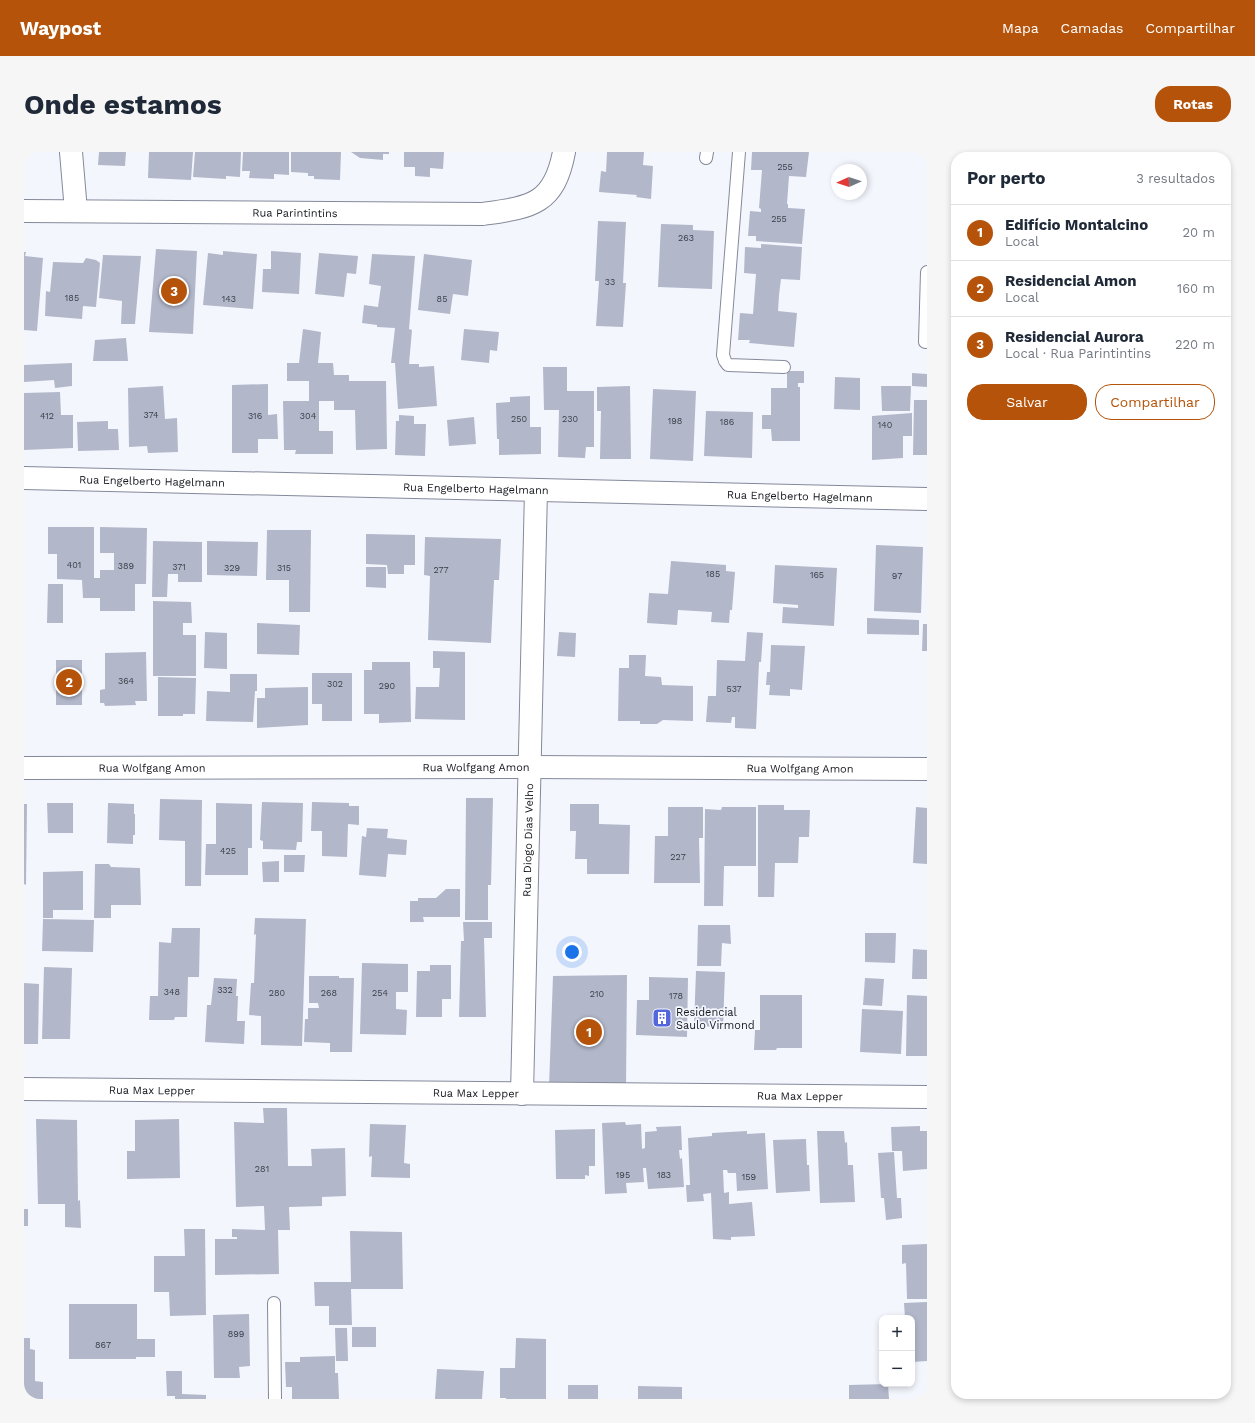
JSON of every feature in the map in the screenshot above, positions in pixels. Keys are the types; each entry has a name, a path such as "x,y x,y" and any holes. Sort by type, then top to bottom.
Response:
{"street":[{"path":"71,152 76,211"},
{"name":"Rua Parintintins","path":"24,211 483,214 515,209 531,204 544,196 556,182 564,152"},
{"name":"Rua Engelberto Hagelmann","path":"24,478 927,499"},
{"name":"Rua Diogo Dias Velho","path":"522,1094 536,490"},
{"name":"Rua Wolfgang Amon","path":"24,768 529,767 927,769"},
{"name":"Rua Max Lepper","path":"24,1089 927,1097"}],"lane":[{"path":"739,152 723,355 728,365 784,367"},
{"path":"924,342 927,272"},
{"path":"274,1303 275,1399"}],"building":[{"path":"99,152 126,152 125,166 98,165"},
{"path":"149,152 193,152 191,180 148,178"},
{"path":"195,152 241,152 240,177 226,176 226,179 193,177"},
{"path":"243,152 289,152 289,175 274,174 274,179 249,178 250,171 242,171"},
{"path":"291,152 341,152 340,180 314,179 314,176 308,176 308,173 291,172"},
{"path":"351,152 389,152 389,154 383,154 383,160 360,158"},
{"path":"404,152 444,152 443,169 430,168 430,177 415,176 415,167 404,167"},
{"path":"607,152 644,152 643,165 653,166 651,199 636,197 637,195 599,192 601,171 606,172"},
{"path":"752,152 809,152 806,177 789,176 788,208 805,209 802,244 756,241 756,236 748,236 750,211 761,212 761,209 759,208 762,170 751,170"},
{"path":"598,221 626,222 623,283 626,283 623,327 596,326 599,281 595,281"},
{"path":"661,224 693,225 693,230 714,231 712,289 658,287"},
{"path":"761,244 802,247 800,280 781,279 779,295 778,311 797,313 794,347 749,343 750,340 738,340 740,313 753,314 756,274 744,273 745,247 761,248"},
{"path":"156,249 197,251 193,334 149,332"},
{"path":"223,251 257,254 253,309 203,305 208,253 223,255"},
{"path":"271,251 301,253 299,294 262,292 263,269 271,269"},
{"path":"24,252 26,252 25,256 43,258 37,331 24,330"},
{"path":"319,253 358,256 356,274 347,273 344,297 315,294"},
{"path":"372,254 415,256 409,329 412,330 409,364 419,364 419,367 434,366 437,406 398,409 395,363 391,363 395,328 377,327 377,325 362,323 364,305 378,307 381,286 369,284"},
{"path":"424,254 472,260 468,296 453,294 450,314 418,310"},
{"path":"103,255 141,256 135,324 121,324 122,301 99,298"},
{"path":"86,258 96,260 100,263 96,307 83,306 82,319 45,316 46,291 50,292 53,262 83,263"},
{"path":"303,329 321,332 318,363 333,363 334,375 349,375 349,381 386,381 387,449 356,450 355,410 334,410 334,401 319,401 319,431 333,431 333,454 295,454 296,450 284,450 283,401 309,401 309,381 287,381 287,363 299,363"},
{"path":"464,329 499,332 497,351 490,350 489,363 461,360"},
{"path":"126,338 128,361 93,361 95,340"},
{"path":"72,363 72,386 55,388 54,380 24,382 24,365"},
{"path":"543,367 567,367 567,391 594,391 594,447 586,447 585,458 558,457 559,410 544,410"},
{"path":"787,371 804,371 804,383 798,383 798,387 800,387 800,441 772,441 771,429 762,429 762,415 771,415 771,388 787,388"},
{"path":"912,373 927,374 927,387 912,386"},
{"path":"835,377 860,378 860,410 834,409"},
{"path":"268,384 268,415 277,414 278,439 258,439 258,453 232,453 232,385"},
{"path":"163,386 165,419 177,418 178,452 148,453 147,446 129,447 128,388"},
{"path":"630,386 631,459 600,459 601,411 597,411 597,387"},
{"path":"881,386 911,386 910,411 882,411"},
{"path":"653,389 696,391 693,461 650,459"},
{"path":"60,392 61,415 73,415 73,448 24,450 24,393"},
{"path":"530,396 530,427 541,427 541,454 499,455 496,403 510,402 510,397"},
{"path":"914,400 927,400 927,455 913,455"},
{"path":"706,411 753,412 752,458 704,456"},
{"path":"912,413 912,436 903,436 903,458 872,460 872,416"},
{"path":"399,415 414,416 414,424 426,424 425,456 395,455 396,421 399,421"},
{"path":"474,417 476,444 449,446 447,420"},
{"path":"108,421 108,429 118,429 119,450 78,451 77,422"},
{"path":"48,527 94,527 94,578 100,578 100,570 114,570 114,553 100,553 100,527 147,528 146,584 135,584 135,611 100,611 100,598 83,598 82,580 57,579 57,554 48,554"},
{"path":"267,530 311,530 310,612 289,612 289,580 266,580"},
{"path":"366,534 415,535 415,565 404,565 404,574 388,574 387,565 366,564"},
{"path":"425,537 501,539 499,580 494,580 491,643 428,640 430,576 424,575"},
{"path":"153,541 202,542 202,582 178,582 178,574 168,574 167,597 152,597"},
{"path":"207,541 258,542 257,576 207,575"},
{"path":"876,545 923,547 921,613 874,611"},
{"path":"671,561 726,565 726,571 735,572 732,610 730,610 729,623 711,622 712,612 678,610 677,625 647,623 649,593 668,594"},
{"path":"775,565 837,568 834,626 782,623 783,607 798,608 798,605 773,603"},
{"path":"366,567 386,567 386,588 366,587"},
{"path":"48,584 63,584 63,623 47,623"},
{"path":"153,601 191,602 192,623 183,623 183,635 196,635 196,676 153,676"},
{"path":"867,618 919,620 919,635 867,634"},
{"path":"257,623 300,625 299,655 257,654"},
{"path":"923,624 927,624 927,651 922,651"},
{"path":"205,632 227,633 227,669 204,668"},
{"path":"559,632 576,633 575,657 557,656"},
{"path":"747,632 763,633 761,662 759,662 756,729 735,728 735,717 732,717 731,723 706,722 708,696 716,696 717,660 745,661"},
{"path":"771,645 805,646 802,690 790,689 790,696 769,695 770,685 766,685 767,672 770,672"},
{"path":"433,651 465,652 465,720 415,719 416,687 439,687 440,668 433,668"},
{"path":"146,652 147,701 135,701 136,705 105,706 104,703 100,703 100,690 105,689 105,653"},
{"path":"629,655 646,655 645,676 661,677 662,685 693,686 693,721 663,720 657,724 640,724 640,721 618,721 619,668 629,668"},
{"path":"56,660 82,660 82,705 56,705"},
{"path":"372,662 410,662 411,722 379,723 379,714 364,714 364,670 372,670"},
{"path":"312,673 352,673 352,721 322,721 322,704 312,704"},
{"path":"230,674 257,674 257,691 255,691 253,722 206,721 207,691 230,692"},
{"path":"158,677 196,678 195,714 183,714 183,716 158,716"},
{"path":"308,687 308,725 257,728 257,698 265,698 265,688"},
{"path":"466,798 493,798 491,885 488,885 488,920 465,920"},
{"path":"160,799 202,800 201,886 185,886 185,841 159,840"},
{"path":"262,802 303,803 302,842 297,842 296,850 263,849 263,841 260,840"},
{"path":"312,802 349,803 349,806 359,806 359,825 348,824 347,857 322,856 322,831 311,831"},
{"path":"47,803 73,803 73,833 48,833"},
{"path":"108,803 134,804 135,835 133,835 133,844 107,843"},
{"path":"216,803 252,804 252,848 248,848 248,875 205,875 206,844 216,844"},
{"path":"24,804 27,804 26,885 24,884"},
{"path":"570,804 599,804 599,824 630,825 629,874 587,874 587,859 575,859 576,831 570,831"},
{"path":"758,805 784,805 784,810 810,810 809,837 799,837 798,863 775,863 774,897 758,897"},
{"path":"668,807 703,807 703,838 699,838 700,883 654,883 655,836 668,836"},
{"path":"722,807 756,807 756,866 724,866 723,906 704,906 705,809 721,810"},
{"path":"916,807 927,808 927,864 913,863"},
{"path":"367,828 388,829 387,838 407,840 406,855 388,854 386,877 359,875 362,836 366,837"},
{"path":"284,855 305,855 304,872 284,872"},
{"path":"279,861 279,882 263,882 262,862"},
{"path":"95,864 109,864 111,867 140,868 141,905 111,905 111,918 94,918"},
{"path":"83,871 83,910 53,910 53,918 43,918 43,872"},
{"path":"446,889 460,889 460,917 423,917 424,922 410,922 410,901 418,901 418,898 436,898"},
{"path":"255,918 306,919 302,1046 261,1045 261,1016 249,1015 251,983 254,983 256,934 254,935"},
{"path":"43,919 94,920 93,952 42,951"},
{"path":"463,922 492,922 492,938 484,938 486,1017 459,1017 461,941 464,941"},
{"path":"698,925 730,925 731,944 722,943 721,966 697,966"},
{"path":"172,928 200,928 199,977 188,977 187,1017 175,1017 174,1020 149,1020 150,996 158,996 159,942 171,943"},
{"path":"865,933 896,933 895,963 865,962"},
{"path":"913,949 927,950 927,979 912,979"},
{"path":"362,963 408,964 408,992 396,992 396,1009 407,1010 406,1035 360,1034"},
{"path":"430,965 451,965 451,999 442,999 442,1017 416,1017 417,971 430,971"},
{"path":"44,967 72,968 70,1039 42,1039"},
{"path":"696,971 725,972 723,1027 694,1026"},
{"path":"627,975 626,1088 549,1087 553,976"},
{"path":"309,976 339,976 339,978 354,978 352,1052 330,1052 330,1043 304,1042 305,1019 308,1019 308,1008 319,1008 318,1003 309,1003"},
{"name":"Residencial Saulo Virmond","path":"649,977 688,978 687,1037 636,1035 637,1000 649,1000"},
{"path":"214,978 237,979 237,1021 245,1021 244,1044 205,1042 207,1005 211,1005"},
{"path":"865,978 884,979 882,1006 863,1005"},
{"path":"24,983 39,984 38,1044 24,1044"},
{"path":"760,995 802,995 802,1048 754,1050 755,1030 760,1030"},
{"path":"907,995 927,996 927,1056 906,1056"},
{"path":"862,1009 903,1011 901,1054 860,1052"},
{"path":"263,1108 287,1108 288,1166 312,1166 311,1149 345,1148 346,1196 322,1197 322,1206 289,1207 290,1230 278,1230 279,1274 215,1275 215,1239 237,1239 237,1237 232,1237 232,1229 265,1230 264,1206 236,1207 234,1122 264,1123"},
{"path":"36,1119 77,1120 78,1201 80,1200 81,1228 65,1227 65,1204 38,1204"},
{"path":"179,1119 180,1178 127,1179 127,1151 135,1151 135,1120"},
{"path":"625,1122 626,1125 641,1124 642,1149 645,1148 645,1132 657,1131 656,1127 681,1126 682,1150 679,1150 680,1159 682,1158 684,1187 648,1189 646,1168 643,1168 644,1182 626,1183 627,1193 605,1194 602,1123"},
{"path":"370,1124 406,1125 404,1163 410,1164 410,1178 371,1177 372,1156 369,1157"},
{"path":"920,1126 920,1131 927,1131 927,1169 903,1171 902,1151 892,1151 891,1127"},
{"path":"595,1129 595,1166 589,1166 589,1176 585,1175 585,1179 556,1179 555,1130"},
{"path":"747,1131 747,1134 765,1133 768,1189 737,1191 736,1173 728,1173 727,1170 723,1170 724,1193 729,1192 729,1204 752,1202 755,1236 731,1237 731,1240 713,1239 711,1193 703,1194 704,1201 687,1202 686,1185 690,1185 688,1138 712,1136 712,1133"},
{"path":"817,1131 844,1131 845,1143 847,1142 848,1165 853,1165 855,1202 820,1203"},
{"path":"806,1139 810,1191 776,1193 773,1140"},
{"path":"894,1152 897,1198 901,1198 902,1218 886,1220 884,1198 881,1198 878,1153"},
{"path":"24,1209 28,1209 28,1226 24,1226"},
{"path":"184,1229 205,1229 206,1315 170,1316 169,1292 154,1292 154,1256 185,1256"},
{"path":"350,1231 402,1232 403,1289 351,1289 352,1325 329,1325 329,1306 315,1306 314,1282 351,1282"},
{"path":"927,1244 927,1299 907,1299 906,1263 902,1264 902,1245"},
{"path":"927,1302 927,1361 915,1362 915,1315 905,1315 904,1303"},
{"path":"69,1304 137,1304 137,1339 155,1339 155,1357 136,1357 136,1359 69,1359"},
{"path":"249,1314 250,1366 239,1367 240,1378 214,1378 213,1315"},
{"path":"352,1327 376,1327 376,1347 352,1347"},
{"path":"335,1328 347,1328 348,1361 336,1361"},
{"path":"24,1338 30,1338 30,1349 35,1350 35,1381 43,1382 43,1399 24,1399"},
{"path":"516,1338 546,1339 546,1399 500,1398 500,1368 515,1368"},
{"path":"335,1356 335,1373 338,1373 339,1399 292,1399 292,1387 286,1387 285,1362 300,1362 300,1357"},
{"path":"437,1369 484,1371 482,1399 435,1399"},
{"path":"166,1371 182,1371 182,1394 206,1395 206,1399 175,1399 175,1396 167,1396"},
{"path":"879,1384 879,1387 888,1387 889,1399 849,1399 849,1385"},
{"path":"568,1385 598,1385 598,1399 568,1399"},
{"path":"638,1386 682,1387 682,1399 638,1399"}],"place":[{"name":"Residencial Aurora","path":"174,291"},
{"name":"Residencial Amon","path":"69,682"},
{"name":"Residencial Saulo Virmond","path":"662,1018"},
{"name":"Edifício Montalcino","path":"589,1032"}]}
